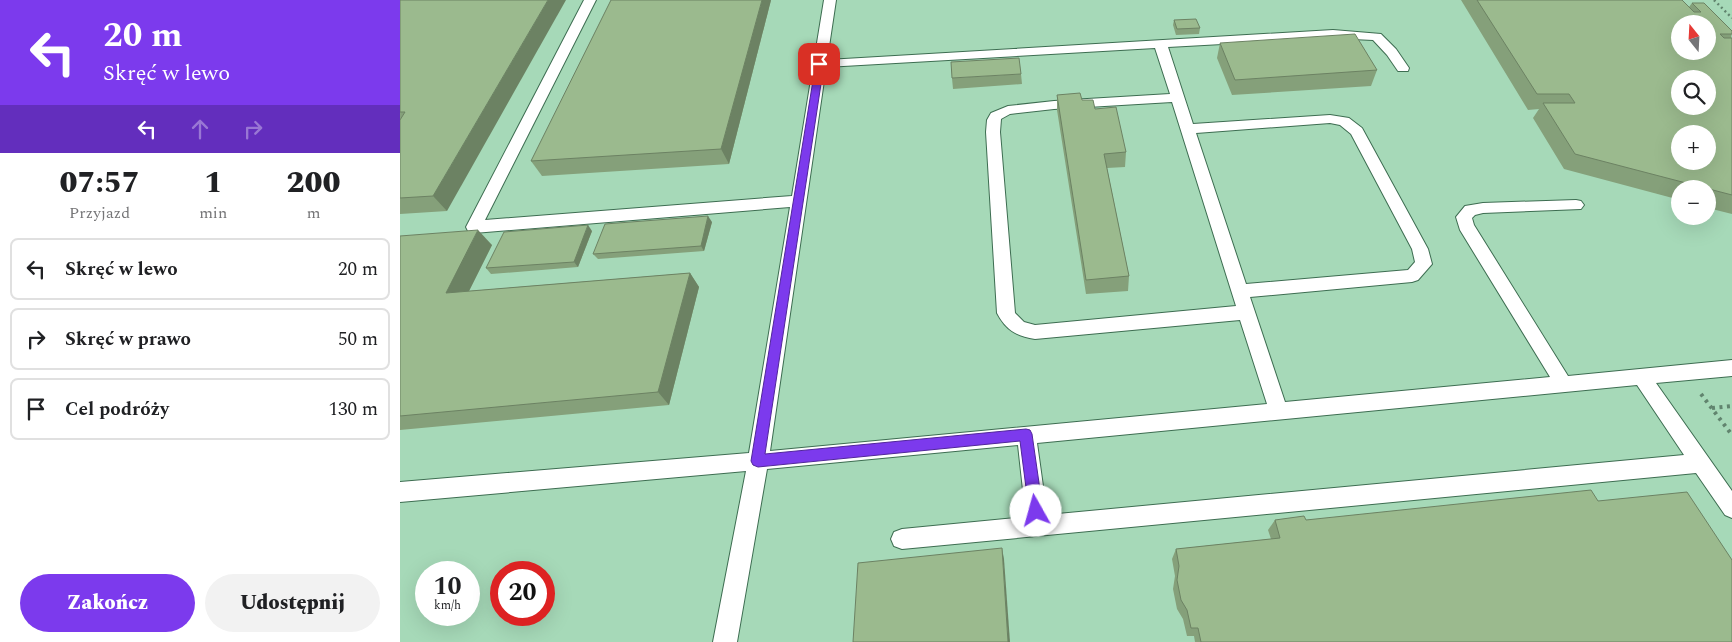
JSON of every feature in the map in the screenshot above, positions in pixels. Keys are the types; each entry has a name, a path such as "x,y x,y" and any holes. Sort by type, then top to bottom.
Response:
{"lane":[{"path":"590,0 474,226 798,201"},
{"path":"726,642 758,461 830,0"},
{"path":"819,64 1333,34 1377,37 1392,52 1403,68"},
{"path":"1160,43 1278,410"},
{"path":"1178,98 1008,110 998,114 993,120 1006,313 1011,324 1020,330 1035,332 1248,312"},
{"path":"1188,129 1330,119 1344,121 1357,130 1420,249 1424,264 1412,276 1241,291"},
{"path":"1563,383 1466,226 1464,217 1470,210 1483,208 1576,205"},
{"path":"400,492 758,461 1732,368"},
{"path":"1641,376 1732,508"},
{"path":"1026,434 1038,526"},
{"path":"902,539 1701,463"}],"path":[{"path":"1714,0 1732,18"},
{"path":"1685,372 1732,436"},
{"path":"1712,408 1732,406"}],"building":[{"path":"400,0 548,0 433,196 400,198 400,120 405,112 400,112"},
{"path":"611,0 762,0 721,149 531,161"},
{"path":"1477,0 1682,0 1694,12 1701,12 1692,3 1704,3 1716,15 1732,31 1732,34 1720,34 1724,38 1732,38 1732,195 1716,191 1716,180 1675,180 1575,154 1543,103 1575,103 1569,94 1537,94"},
{"path":"1196,19 1200,28 1177,29 1174,20"},
{"path":"1355,34 1377,70 1235,80 1220,43"},
{"path":"1019,58 1021,74 952,78 951,62"},
{"path":"1080,93 1082,100 1093,100 1095,109 1116,107 1126,152 1104,154 1129,276 1086,280 1057,95"},
{"path":"708,216 701,246 593,254 605,224"},
{"path":"588,225 574,262 486,268 504,232"},
{"path":"478,230 446,293 690,273 658,392 400,416 400,236"},
{"path":"1591,490 1598,501 1687,492 1732,560 1732,642 1201,642 1198,628 1191,628 1187,610 1181,600 1177,580 1179,566 1176,549 1280,538 1275,520 1304,516 1306,520"},
{"path":"1002,548 1008,642 853,642 858,563"}],"route":[{"path":"819,64 758,461 1026,434 1036,511"}]}
